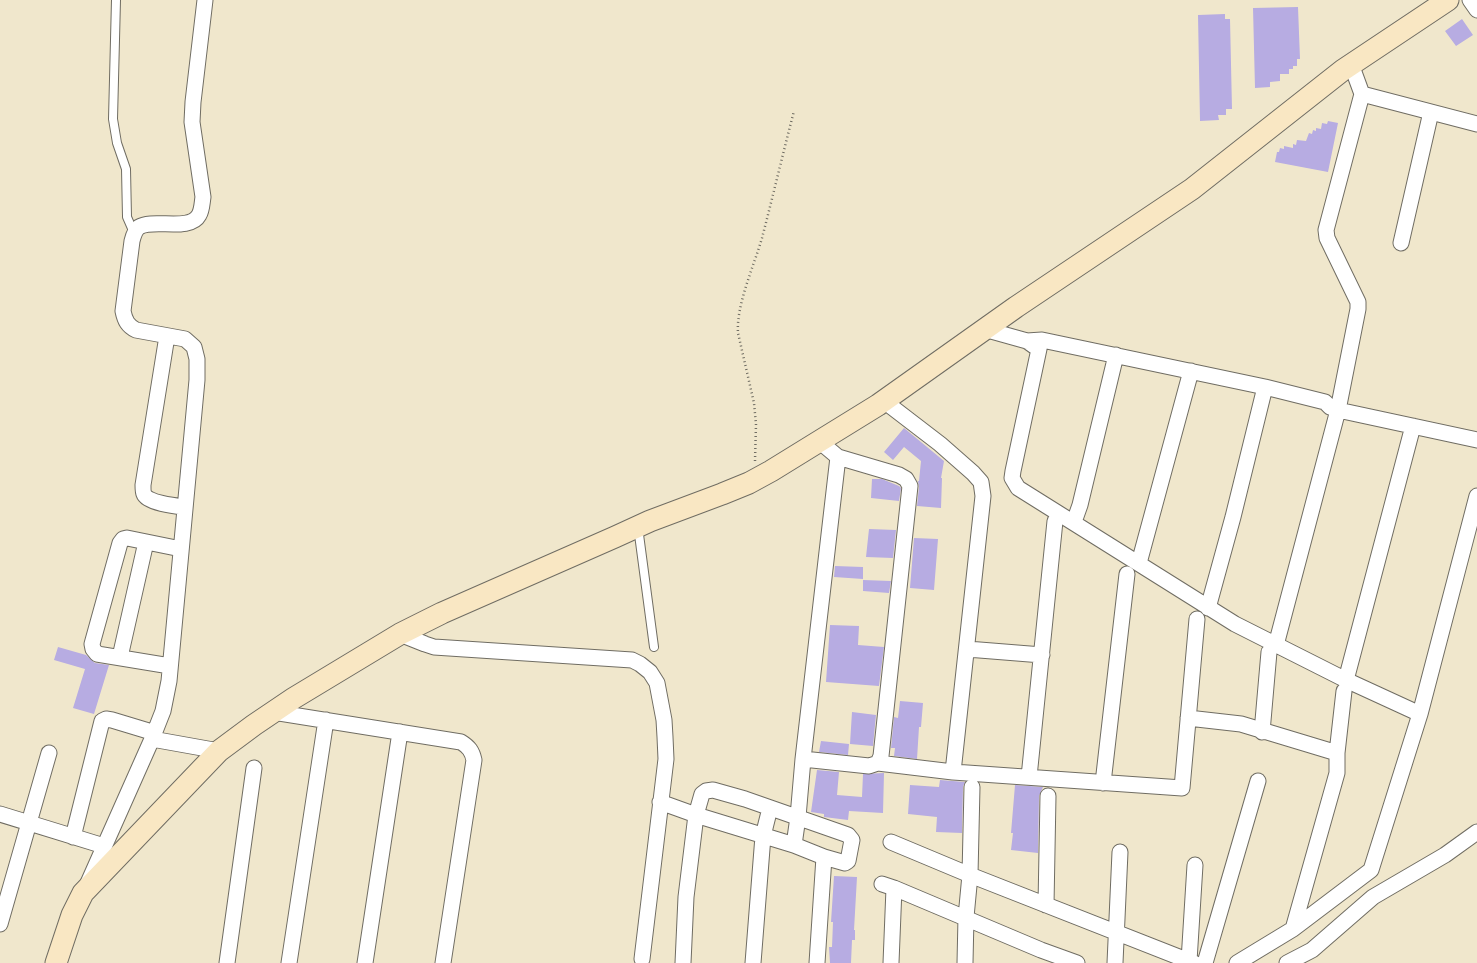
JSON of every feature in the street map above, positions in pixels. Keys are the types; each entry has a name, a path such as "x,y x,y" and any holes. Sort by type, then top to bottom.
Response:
{"street":[{"path":"56,963 72,915 154,736 163,711 169,681 197,380 197,359 194,347 185,339 136,330 130,327 125,320 123,311 132,241 134,233 138,227 147,224 189,223 199,216 202,208 203,197 192,122 205,0"},
{"path":"83,893 219,750 294,698 400,634 476,597 638,526 722,494 754,480 819,441 884,401 1016,306 1192,189 1351,64 1448,0"},
{"path":"1470,0 1477,10"},
{"path":"1262,732 1272,649 1358,309 1358,302 1327,238 1326,230 1362,94 1351,64"},
{"path":"1362,94 1477,124"},
{"path":"1401,243 1431,112"},
{"path":"984,329 1033,345 1042,340 1116,360 1264,392 1323,410 1334,408 1477,440"},
{"path":"167,336 143,485 144,494 152,501 185,507"},
{"path":"1033,345 1012,478 1018,488 1139,562 1272,649 1345,686 1420,714"},
{"path":"1074,522 1080,505 1116,360"},
{"path":"1139,562 1189,375"},
{"path":"1208,608 1233,517 1264,392"},
{"path":"884,401 940,444 981,482 983,496 953,772"},
{"path":"1293,929 1337,773 1337,753 1345,686 1413,426"},
{"path":"819,441 838,457 899,475 906,479 910,486 881,756 878,763"},
{"path":"794,845 838,457"},
{"path":"1237,963 1293,929 1371,870 1420,714 1477,496"},
{"path":"1029,777 1055,521"},
{"path":"170,666 97,654 93,649 93,639 120,542 127,538 181,549"},
{"path":"120,657 146,542"},
{"path":"1103,782 1127,574"},
{"path":"803,759 869,766 878,763 953,772 1182,788 1197,619"},
{"path":"400,634 434,647 632,660 650,672 657,684 664,720 666,759 642,959"},
{"path":"967,649 1042,655"},
{"path":"273,712 461,742 468,746 474,760 444,963"},
{"path":"1188,718 1241,724 1262,732 1337,753"},
{"path":"73,837 102,721 106,719 112,720 154,736 219,750"},
{"path":"289,963 326,720"},
{"path":"365,963 400,732"},
{"path":"0,924 49,753"},
{"path":"227,963 254,768"},
{"path":"1205,963 1258,781"},
{"path":"965,963 966,917 970,875 972,787"},
{"path":"660,802 696,815 794,845 824,857 846,863 848,861 852,840 848,835 798,817 713,790 706,791 702,794 696,815 686,897 683,963"},
{"path":"1046,905 1048,796"},
{"path":"753,963 763,836 770,808"},
{"path":"0,814 104,846"},
{"path":"1287,963 1312,950 1373,897 1445,855 1477,832"},
{"path":"891,842 970,875 1191,962 1195,865"},
{"path":"1115,963 1120,852"},
{"path":"817,963 824,857"},
{"path":"891,963 888,886 966,917 1041,956 1077,963"}],"lane":[{"path":"116,0 113,119 117,143 126,169 127,217 134,233"},
{"path":"638,526 654,647"}],"path":[{"path":"754,480 754,403 737,324 739,311 762,238 794,111"}],"building":[{"path":"1298,7 1300,59 1297,59 1297,66 1293,66 1293,69 1289,69 1289,74 1280,74 1280,81 1270,82 1270,87 1255,88 1253,8"},
{"path":"1225,14 1225,19 1230,19 1232,109 1226,109 1226,115 1218,115 1219,120 1200,121 1198,15"},
{"path":"1462,19 1473,35 1456,46 1445,31"},
{"path":"1328,121 1338,123 1328,172 1275,162 1277,152 1279,152 1280,148 1284,149 1284,146 1293,148 1293,144 1296,145 1297,140 1306,141 1309,133 1312,134 1313,130 1316,131 1316,128 1321,129 1322,123 1327,124"},
{"path":"904,428 944,461 941,478 941,508 917,506 919,487 918,481 921,461 904,447 893,460 884,452"},
{"path":"872,479 882,479 899,486 901,488 899,501 871,498"},
{"path":"869,529 896,530 893,558 866,557"},
{"path":"914,538 938,539 934,590 910,588"},
{"path":"835,566 863,567 863,579 834,577"},
{"path":"863,580 891,581 889,593 863,591"},
{"path":"830,625 859,626 858,645 884,647 879,686 826,682"},
{"path":"58,647 86,655 95,663 109,665 94,714 73,708 85,669 54,660"},
{"path":"900,701 923,703 921,727 919,727 917,759 894,756 895,748 891,748 894,717 898,718"},
{"path":"852,712 876,715 873,746 850,744"},
{"path":"821,741 849,744 848,755 819,752"},
{"path":"817,770 839,772 837,795 862,797 863,774 884,773 883,813 849,811 848,820 824,817 824,814 811,812"},
{"path":"940,780 965,782 963,787 962,833 936,832 937,817 908,814 910,785 939,787"},
{"path":"1015,785 1043,787 1039,796 1038,853 1011,850"},
{"path":"834,876 857,877 854,930 855,940 852,940 851,963 830,963 829,947 832,947 833,922 831,922"}]}
